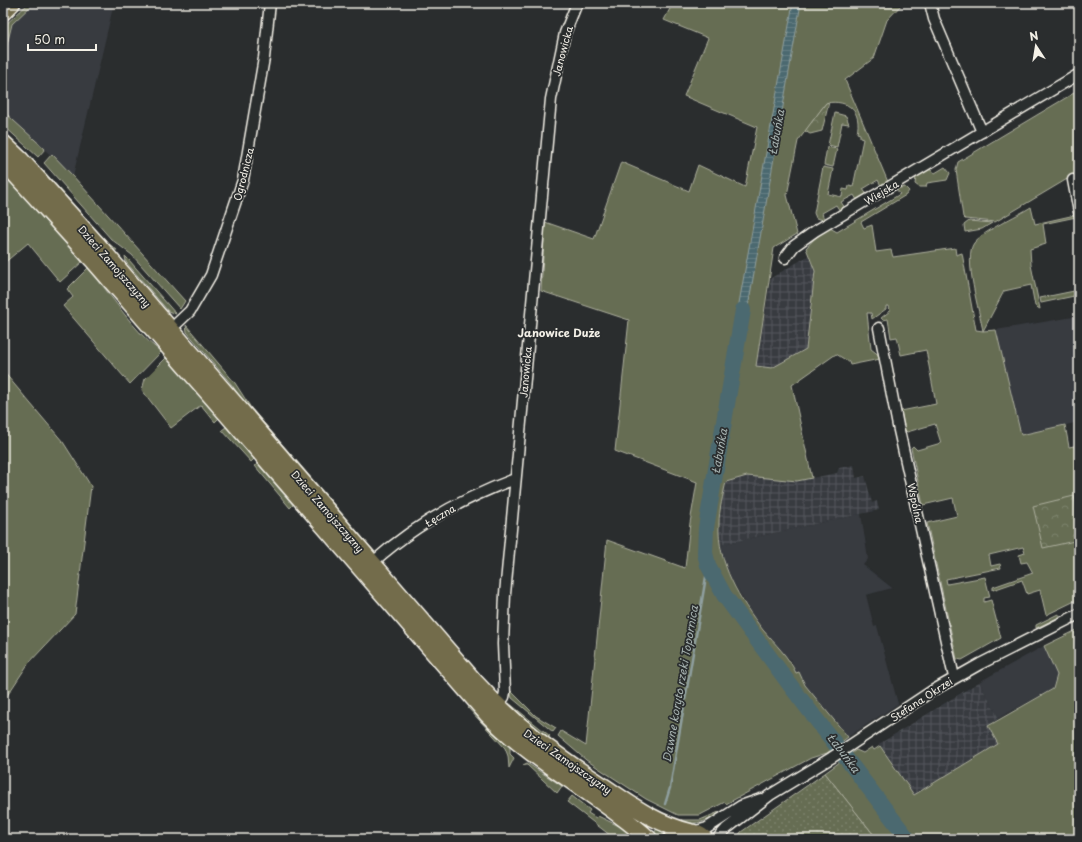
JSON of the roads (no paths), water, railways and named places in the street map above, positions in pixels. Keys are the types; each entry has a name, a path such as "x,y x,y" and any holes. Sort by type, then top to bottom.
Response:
{"main road":[{"path":"3,12 12,3"},
{"name":"Dzieci Zamojszczyzny","path":"3,143 30,170 170,329 372,563 525,749 624,817 649,839"},
{"name":"Dzieci Zamojszczyzny","path":"3,161 92,259 493,711 648,816 668,826 696,834"},
{"path":"672,839 678,835 696,834"}],"street":[{"name":"Ogrodnicza","path":"170,329 190,311 211,275 243,180 264,58 270,3"},
{"name":"Janowicka","path":"493,711 504,696 505,692 503,631 515,479 551,99 565,33 577,3"},
{"path":"930,3 934,19 982,132"},
{"name":"Wiejska","path":"785,258 794,246 815,231 1079,74"},
{"path":"1073,180 1079,212"},
{"name":"Wspólna","path":"879,328 898,426 954,678"},
{"name":"Łęczna","path":"372,563 418,528 448,509 515,479"},
{"name":"Stefana Okrzei","path":"717,839 726,829 770,795 850,746 954,678 1079,614"},
{"name":"Stefana Okrzei","path":"696,834 741,806 770,795"}],"water":[{"path":"793,3 801,3 748,307 748,315 744,332 734,331"}],"waterway":[{"name":"Łabuńka","path":"743,310 706,528 705,553 708,565 724,595 793,689 908,839"},
{"name":"Dawne koryto rzeki Topornica","path":"665,804 670,788 708,565"}],"district":[{"name":"Janowice Duże","path":"559,332"}]}
